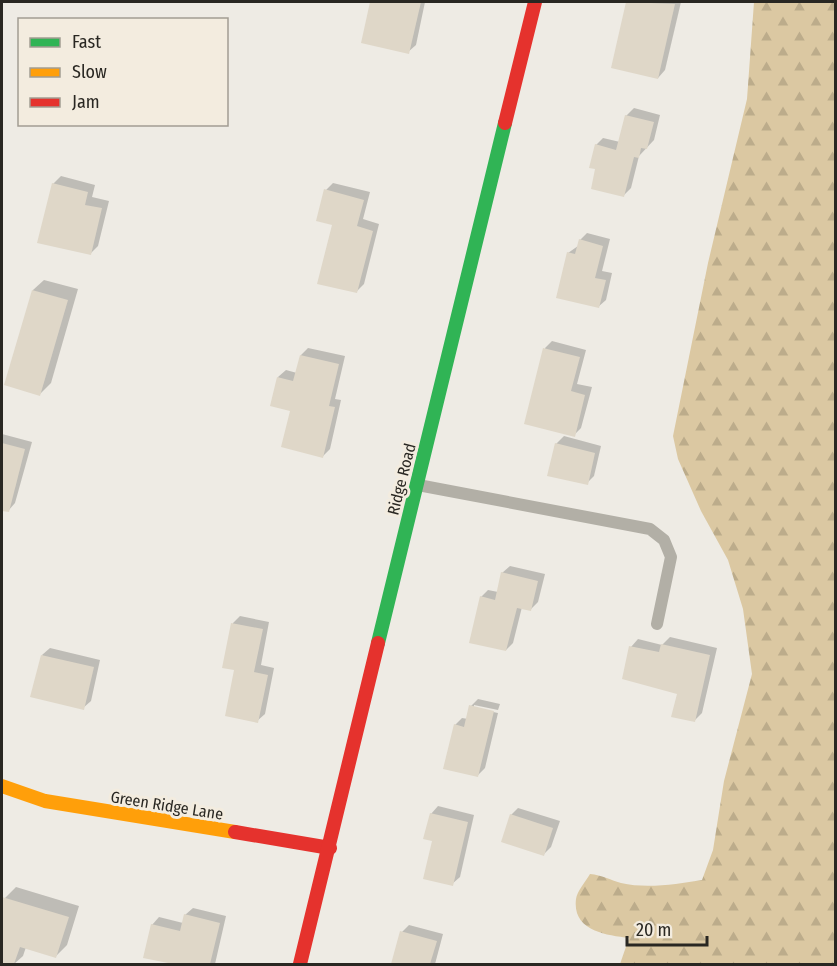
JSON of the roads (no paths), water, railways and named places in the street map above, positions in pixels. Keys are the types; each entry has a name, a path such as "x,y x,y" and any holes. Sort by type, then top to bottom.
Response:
{"street":[{"name":"Ridge Road","path":"300,964 535,2"},
{"name":"Green Ridge Lane","path":"2,786 67,805 330,848"}],"lane":[{"path":"417,484 650,529 664,540 671,557 657,624"}]}
